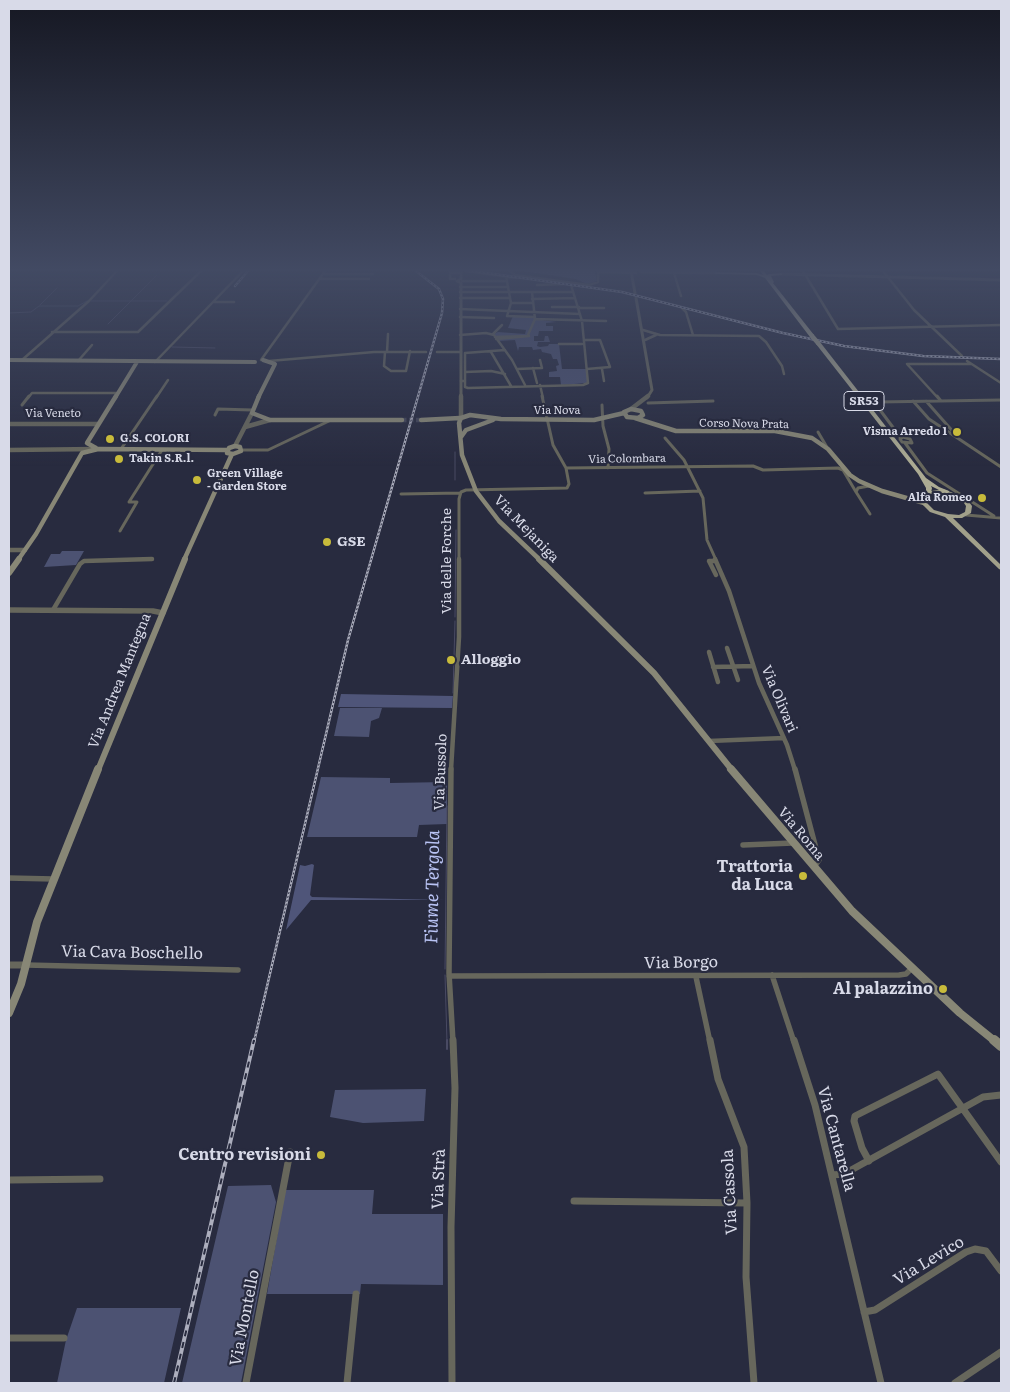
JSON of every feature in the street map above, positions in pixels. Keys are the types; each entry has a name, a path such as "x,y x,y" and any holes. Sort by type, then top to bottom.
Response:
{"highway":[{"name":"SR53","path":"812,336 920,474 929,488 926,494"},
{"name":"SR53","path":"920,474 934,487 947,492"}],"main road":[{"path":"9,360 262,361 272,363 252,411 259,417 270,420 402,420"},
{"path":"98,449 87,443 116,393 137,362"},
{"path":"638,407 642,412 642,416"},
{"name":"Via Nova","path":"626,415 631,409 638,407"},
{"name":"Via Nova","path":"475,416 501,419 549,420 603,419 626,415 635,418 642,416"},
{"path":"460,421 475,416 481,420 480,424 464,431 460,439"},
{"name":"Corso Nova Prata","path":"642,416 664,429 686,432 775,431 812,438 828,448 850,475 869,486 924,503"},
{"name":"Corso Nova Prata","path":"635,418 652,423"},
{"path":"421,420 441,419 460,421 472,427"},
{"path":"441,419 456,424 460,439"},
{"name":"Via Nova","path":"480,424 501,419"},
{"name":"Via Mejaniga","path":"460,421 460,439 465,465 475,489 498,521 602,618"},
{"path":"9,573 25,550 82,453 98,449 227,450 235,446 241,450 232,454 227,450"},
{"name":"Via Andrea Mantegna","path":"9,1013 26,965 37,922 53,879 162,610 232,454"},
{"path":"907,497 947,492"},
{"name":"SR53","path":"947,492 959,496 969,506"},
{"name":"SR53","path":"924,503 926,494"},
{"path":"924,503 932,511 947,516 963,516 970,510 969,506"},
{"path":"947,516 963,529 1001,568"},
{"path":"963,516 963,529"},
{"name":"Via Roma","path":"602,618 654,673 793,843 852,911 986,1036 1001,1046"}],"street":[{"path":"22,360 48,336"},
{"path":"155,362 181,336"},
{"path":"262,361 280,336"},
{"path":"388,336 384,366 391,371 406,371 410,351"},
{"name":"Via Mejaniga","path":"460,336 463,352 463,381 460,421"},
{"path":"477,336 528,336"},
{"path":"463,358 465,372 463,381 466,388 539,384 586,384 588,383 583,336"},
{"path":"638,407 652,390 645,337 649,336"},
{"path":"726,336 761,337 782,366 784,374"},
{"path":"941,336 962,356"},
{"path":"495,337 526,385 540,390 542,394"},
{"path":"584,340 600,340 610,367 602,370 587,369"},
{"path":"559,344 582,344"},
{"path":"78,361 92,345"},
{"path":"437,352 491,352 505,350"},
{"path":"272,363 281,360 386,352 426,352"},
{"path":"491,352 502,367 511,386"},
{"path":"517,369 542,368 540,360"},
{"path":"967,361 1001,383"},
{"path":"941,401 906,364 971,364"},
{"path":"491,371 502,367"},
{"path":"475,489 567,488 569,484 566,468 553,445 549,420 533,368"},
{"path":"602,370 604,382"},
{"path":"465,372 491,371 505,374"},
{"path":"121,449 168,380"},
{"path":"22,405 32,393 116,393"},
{"path":"648,403 713,400"},
{"path":"910,452 911,440 897,430 876,404 882,401 1001,400"},
{"path":"913,401 929,419 1001,467"},
{"path":"926,401 958,438"},
{"path":"602,405 609,449 608,468"},
{"path":"441,419 456,416 460,408 465,413 475,416"},
{"path":"214,415 218,409 252,411 235,446"},
{"path":"248,420 259,417"},
{"path":"243,428 259,417"},
{"path":"248,420 254,422 270,420"},
{"path":"241,450 268,450 315,426 332,420"},
{"name":"Via Veneto","path":"9,424 98,424"},
{"path":"897,430 901,438 900,440 905,443 910,452 931,476 994,516"},
{"path":"818,432 828,448"},
{"name":"Via Olivari","path":"665,438 689,468 700,491 707,540 729,592 753,666 784,738 802,792 819,860 813,867"},
{"path":"812,438 823,440"},
{"path":"901,438 906,438"},
{"path":"71,449 87,443"},
{"path":"905,443 911,443"},
{"path":"71,449 82,453"},
{"path":"9,450 98,449"},
{"path":"120,532 137,502 129,502 162,450"},
{"name":"Via Colombara","path":"566,468 753,466 763,470 841,469 856,492"},
{"path":"869,486 858,488 856,492 870,514"},
{"name":"Via delle Forche","path":"401,494 460,493 463,490 475,489"},
{"path":"645,493 700,491"},
{"name":"Via delle Forche","path":"458,629 458,504 460,493"},
{"path":"969,506 979,512 1001,517"},
{"path":"963,516 1001,517"},
{"path":"9,550 25,550"},
{"path":"53,610 80,564 84,561 152,559"},
{"path":"715,560 709,561 716,575"},
{"path":"9,610 162,610"},
{"name":"Via Bussolo","path":"449,976 450,765 458,629"},
{"path":"727,648 738,680"},
{"path":"709,652 718,682"},
{"path":"714,667 753,666"},
{"path":"709,741 718,738 784,738"},
{"path":"743,845 793,843"},
{"path":"9,878 53,879"},
{"path":"9,964 26,965"},
{"name":"Via Cava Boschello","path":"26,965 140,966 238,970"},
{"name":"Via Borgo","path":"449,976 696,977 899,975 906,974 912,968"},
{"name":"Via Cantarella","path":"772,975 815,1104 881,1383"},
{"name":"Via Strà","path":"449,976 454,1088 452,1383"},
{"name":"Via Cassola","path":"696,977 718,1079 744,1147 748,1203 746,1277 754,1383"},
{"path":"869,1161 862,1148 854,1121 860,1113 938,1074 1001,1162"},
{"path":"832,1175 844,1174 983,1097 1001,1096"},
{"name":"Via Montello","path":"246,1383 290,1152"},
{"path":"9,1180 100,1179"},
{"path":"574,1201 748,1203"},
{"name":"Via Levico","path":"864,1312 875,1310 966,1252 975,1249 986,1251 1001,1271"},
{"path":"347,1383 356,1294"},
{"path":"9,1338 64,1338"},
{"path":"955,1383 1001,1352"}],"shaded area":[{"path":"495,336 538,336 534,336 534,341 544,341 545,336 548,336 550,342 538,342 537,346 559,344 562,369 587,369 588,383 561,385 560,377 549,377 549,372 557,371 556,366 559,365 557,359 553,359 551,354 542,352 541,349 533,350 532,347 519,347 518,351 515,340 498,341"},
{"path":"62,551 84,551 76,565 44,567 51,554 60,554"},
{"path":"341,694 453,696 452,708 338,707"},
{"path":"340,708 382,708 379,718 371,721 369,737 334,736"},
{"path":"321,777 390,778 390,783 447,782 447,824 419,825 417,837 307,837"},
{"path":"300,865 314,865 310,895 312,897 445,900 311,900 286,930"},
{"path":"426,1089 424,1121 363,1123 330,1117 335,1090"},
{"path":"271,1185 276,1202 241,1383 182,1383 228,1186"},
{"path":"285,1190 374,1190 372,1214 443,1214 443,1285 361,1284 360,1294 267,1294"},
{"path":"77,1308 181,1308 164,1383 57,1383 66,1340"}],"waterway":[{"name":"Fiume Tergola","path":"172,347 215,348"},
{"name":"Fiume Tergola","path":"455,452 455,480"},
{"name":"Fiume Tergola","path":"455,617 456,530"},
{"name":"Fiume Tergola","path":"453,693 455,621"},
{"name":"Fiume Tergola","path":"445,969 447,806"},
{"name":"Fiume Tergola","path":"445,975 447,1042"},
{"name":"Fiume Tergola","path":"447,1042 447,1049"}],"tunnel":[{"path":"402,420 421,420"}],"railway":[{"path":"254,1042 348,640 435,336"},
{"path":"797,336 844,346 923,356 1001,359"},
{"path":"174,1383 254,1040"}],"place":[{"name":"Visma Arredo 1","path":"957,432"},
{"name":"G.S. COLORI","path":"110,439"},
{"name":"Takin S.R.l.","path":"119,459"},
{"name":"Green Village - Garden Store","path":"197,480"},
{"name":"Alfa Romeo","path":"982,498"},
{"name":"GSE","path":"327,542"},
{"name":"Alloggio","path":"451,660"},
{"name":"Trattoria da Luca","path":"803,876"},
{"name":"Al palazzino","path":"943,989"},
{"name":"Centro revisioni","path":"321,1155"}]}
